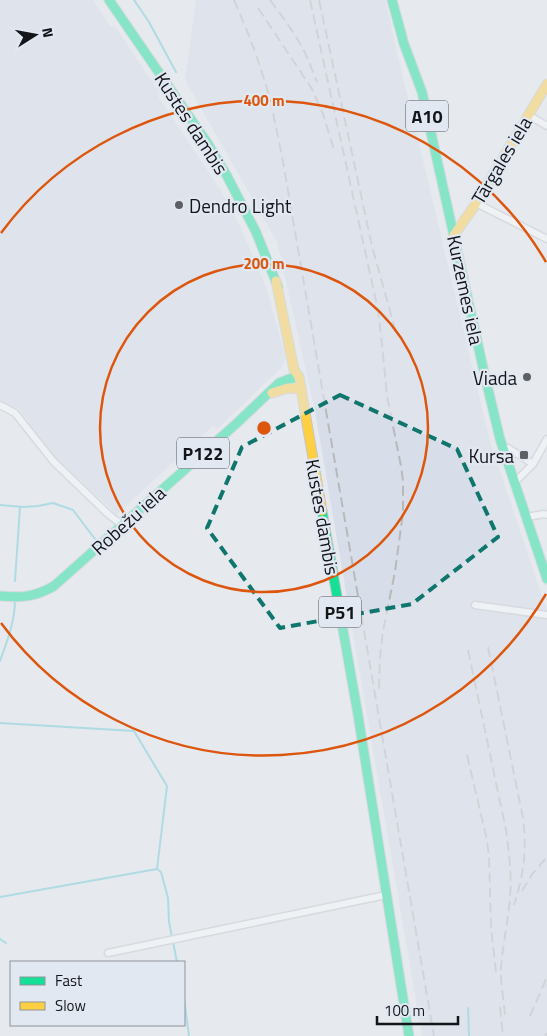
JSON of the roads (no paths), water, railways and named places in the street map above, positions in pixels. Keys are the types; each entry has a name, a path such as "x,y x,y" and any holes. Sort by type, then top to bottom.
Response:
{"main road":[{"name":"Kustes dambis","path":"109,0 228,176 250,219 276,281 294,370 301,389 358,715 386,895"},
{"name":"Kurzemes iela","path":"392,0 404,44 422,92 484,372 503,448 547,579"},
{"name":"Tārgales iela","path":"454,235 476,203 547,84"},
{"name":"Robežu iela","path":"0,596 30,597 43,593 267,396 273,388 289,378 298,377"},
{"name":"Robežu iela","path":"267,396 283,388 301,389"},
{"name":"P51","path":"386,895 409,1036"}],"street":[{"path":"528,115 547,126"},
{"path":"476,203 547,239"},
{"path":"0,406 15,413 53,461 122,525"},
{"path":"514,483 533,464 547,440"},
{"path":"503,448 508,448 533,464"},
{"path":"527,516 547,514"},
{"path":"475,604 547,616"},
{"path":"108,953 386,895"}],"waterway":[{"path":"134,0 149,22 176,72"},
{"path":"0,505 23,507 53,503 73,510 95,539"},
{"path":"15,581 20,507"},
{"path":"0,661 12,624 15,600"},
{"path":"0,723 134,731 167,786 157,869"},
{"path":"0,897 157,869 161,872 168,898 172,937"},
{"path":"0,939 6,943"},
{"path":"173,942 177,961"},
{"path":"185,1006 189,1036"},
{"path":"468,1008 469,1036"}],"railway":[{"path":"234,0 266,86 282,156 434,1036"},
{"path":"270,0 288,24 299,43 317,82"},
{"path":"310,0 378,310 387,396 403,481 403,512 395,572 383,631 379,690"},
{"path":"319,0 372,246 395,329"},
{"path":"258,8 312,89 323,114 334,150"},
{"path":"488,647 523,818 524,862 514,905"},
{"path":"468,650 506,830 509,855 510,897 501,967 505,1015"},
{"path":"467,755 489,855 491,928 496,972"},
{"path":"522,891 533,873 547,857"},
{"path":"530,1016 547,977"},
{"path":"500,1007 503,1036"}],"place":[{"name":"Dendro Light","path":"179,205"},
{"name":"Viada","path":"527,377"},
{"name":"Kursa","path":"524,455"}]}
